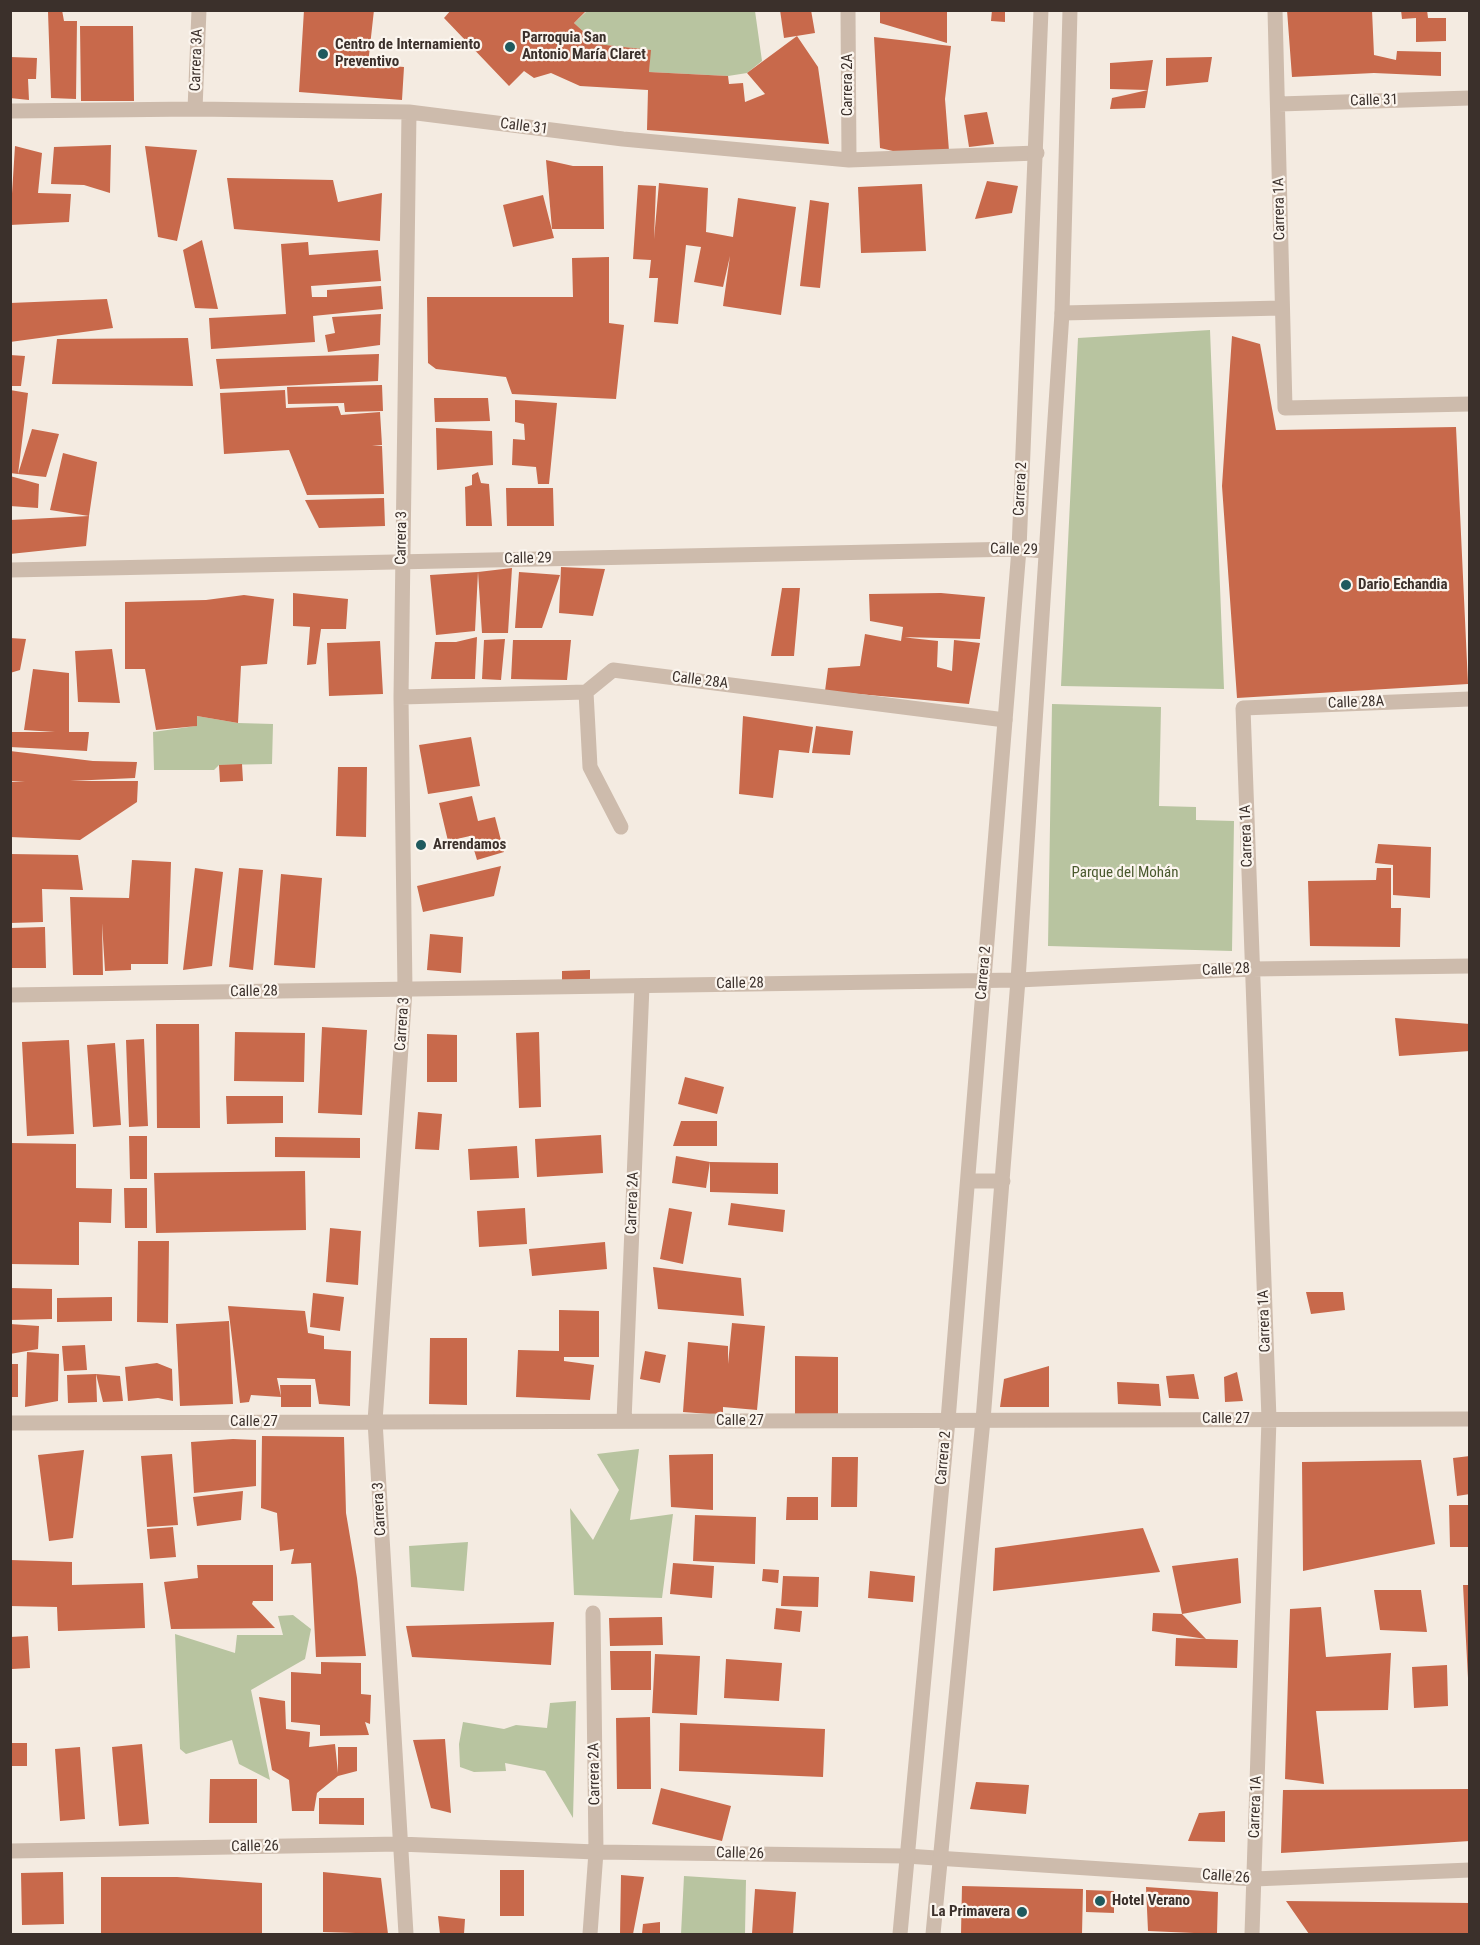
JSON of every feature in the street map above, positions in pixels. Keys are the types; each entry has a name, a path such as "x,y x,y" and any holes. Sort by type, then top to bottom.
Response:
{"street":[{"name":"Carrera 3A","path":"195,109 199,10"},
{"name":"Carrera 2A","path":"848,10 849,160"},
{"name":"Carrera 2","path":"900,1935 948,1420 1019,549 1037,153 1041,10"},
{"name":"Carrera 2","path":"933,1935 983,1420 1018,980 1062,313 1070,10"},
{"name":"Carrera 1A","path":"1275,10 1286,408 1470,404"},
{"name":"Calle 31","path":"1279,104 1470,98"},
{"name":"Calle 31","path":"10,111 195,109 409,112 623,139 849,160 1037,153"},
{"name":"Carrera 3","path":"406,1935 375,1421 405,990 401,697 409,112"},
{"path":"1062,313 1282,308"},
{"name":"Calle 29","path":"10,570 1045,550"},
{"name":"Calle 28A","path":"586,692 613,670 1005,720"},
{"path":"401,697 586,692 590,767 621,827"},
{"name":"Calle 28A","path":"1243,708 1470,699"},
{"name":"Carrera 1A","path":"1243,708 1269,1419 1252,1935"},
{"name":"Calle 28","path":"10,995 983,981 1252,969 1470,966"},
{"name":"Carrera 2A","path":"624,1421 642,986"},
{"path":"968,1181 1003,1180"},
{"name":"Calle 27","path":"10,1423 1470,1419"},
{"name":"Carrera 2A","path":"590,1935 596,1852 593,1613"},
{"name":"Calle 26","path":"10,1851 399,1844 596,1852 906,1856 1254,1879 1470,1870"}],"green space":[{"path":"587,11 755,11 762,61 747,73 728,76 649,72 650,50 597,44 574,23"},
{"path":"1210,330 1224,689 1061,686 1078,338"},
{"name":"Parque del Mohán","path":"1052,704 1161,707 1159,806 1196,807 1196,820 1234,821 1232,951 1048,946"},
{"path":"197,716 238,723 273,724 272,764 219,765 214,770 154,770 153,732 196,726"},
{"path":"639,1449 630,1520 673,1514 662,1598 574,1595 570,1508 593,1540 619,1490 597,1454"},
{"path":"468,1542 464,1591 411,1587 409,1546"},
{"path":"293,1615 311,1629 305,1659 251,1690 270,1780 239,1764 232,1740 186,1754 180,1749 175,1634 235,1653 237,1635 283,1635 278,1616"},
{"path":"576,1701 573,1818 545,1771 505,1763 506,1771 474,1772 460,1767 459,1744 463,1722 504,1729 516,1725 547,1728 550,1703"},
{"path":"684,1876 746,1880 745,1934 681,1934"}],"building":[{"path":"62,10 64,21 77,21 76,99 51,98 48,12"},
{"path":"304,10 374,10 368,64 404,67 402,100 299,92"},
{"path":"451,10 587,10 574,23 597,44 651,50 649,72 728,76 729,84 743,83 745,102 765,94 747,73 797,36 818,67 829,144 647,130 648,90 580,86 551,73 534,78 524,71 509,86 444,18"},
{"path":"780,10 811,10 815,33 784,38"},
{"path":"880,10 947,10 947,43 880,23"},
{"path":"992,10 1005,10 1005,22 991,21"},
{"path":"1287,10 1372,10 1374,55 1396,60 1397,51 1441,52 1441,76 1374,73 1292,77"},
{"path":"1401,10 1427,10 1428,18 1446,18 1446,41 1416,42 1416,18 1402,19"},
{"path":"80,26 133,26 134,101 81,101"},
{"path":"874,37 951,46 945,99 949,151 910,155 880,148"},
{"path":"10,57 37,58 36,79 28,79 29,100 10,98"},
{"path":"1212,57 1208,82 1166,86 1166,58"},
{"path":"1153,60 1148,90 1110,89 1110,63"},
{"path":"1148,90 1145,108 1110,109 1112,98"},
{"path":"987,112 994,144 969,147 964,115"},
{"path":"111,145 110,193 84,185 51,184 54,147"},
{"path":"15,146 42,153 38,193 71,194 69,222 10,225"},
{"path":"145,146 197,150 177,241 158,237"},
{"path":"546,160 573,166 603,166 604,229 552,229"},
{"path":"227,178 333,180 338,202 382,193 380,241 234,229"},
{"path":"987,181 1018,186 1012,213 975,219"},
{"path":"659,183 708,188 706,232 733,237 738,198 796,207 781,315 723,306 730,256 723,287 694,282 701,247 686,245 678,324 654,322 658,278 649,278 651,260 633,259 638,185 656,186 654,239"},
{"path":"922,184 926,251 861,253 858,187"},
{"path":"543,195 554,238 513,247 503,205"},
{"path":"810,200 829,203 820,288 800,286"},
{"path":"202,240 218,309 195,308 183,250"},
{"path":"308,242 309,255 378,250 381,281 311,286 312,297 327,297 327,290 381,286 383,309 313,316 315,342 211,349 209,318 286,314 281,244"},
{"path":"609,257 609,323 624,325 616,399 512,394 506,377 436,369 428,363 427,297 573,297 572,258"},
{"path":"107,299 113,328 10,342 10,303"},
{"path":"381,314 380,345 328,352 325,335 335,333 332,317"},
{"name":"Dario Echandia","path":"1232,336 1260,344 1276,430 1456,427 1468,684 1237,698 1222,486"},
{"path":"188,338 193,386 52,384 57,339"},
{"path":"379,354 378,381 220,389 216,359"},
{"path":"10,355 25,356 21,386 10,386"},
{"path":"382,385 383,411 345,412 344,403 288,404 287,387"},
{"path":"10,390 28,393 18,474 10,473"},
{"path":"285,390 286,408 338,406 341,415 380,412 382,445 372,446 382,446 384,494 307,495 289,450 224,454 220,393"},
{"path":"434,398 488,398 490,421 435,422"},
{"path":"515,400 557,403 549,484 538,484 536,467 512,465 513,439 525,440 524,424 515,422"},
{"path":"436,428 492,431 493,465 437,470"},
{"path":"32,429 59,434 46,477 18,474"},
{"path":"63,453 97,462 89,516 50,510"},
{"path":"478,472 481,483 489,484 492,526 466,526 465,487 472,485 472,475"},
{"path":"10,476 39,484 38,508 10,506"},
{"path":"506,488 553,488 554,526 507,526"},
{"path":"384,498 385,526 319,528 305,500"},
{"path":"89,516 86,546 10,554 10,520"},
{"path":"561,567 605,569 593,616 559,613"},
{"path":"512,568 508,633 482,633 478,572"},
{"path":"478,572 475,631 436,635 430,575"},
{"path":"519,572 560,575 542,628 515,628"},
{"path":"782,588 800,588 794,656 771,656"},
{"path":"293,593 348,599 346,629 321,629 316,664 307,665 310,627 293,626"},
{"path":"941,593 985,597 980,639 902,637 903,627 870,621 869,594"},
{"path":"244,595 274,599 267,664 241,666 238,723 197,716 197,726 156,730 145,669 125,669 125,602 206,600"},
{"path":"865,634 901,641 902,637 938,641 937,667 952,671 954,640 980,643 969,704 825,691 828,668 860,666"},
{"path":"477,637 475,679 431,679 435,642 456,642"},
{"path":"10,638 26,639 20,670 10,673"},
{"path":"505,639 501,680 482,679 484,640"},
{"path":"513,640 571,640 567,680 511,679"},
{"path":"380,641 383,694 329,696 327,643"},
{"path":"112,649 120,703 78,702 75,651"},
{"path":"33,669 69,673 69,732 89,732 87,751 10,747 10,732 55,732 24,730"},
{"path":"743,716 813,727 809,753 779,750 773,798 739,794"},
{"path":"816,726 853,731 850,755 812,753"},
{"path":"471,737 480,786 428,794 419,745"},
{"path":"10,751 93,761 137,762 135,778 70,781 138,781 137,802 80,840 10,837 10,782 25,782 10,781"},
{"path":"242,764 243,781 220,782 219,765"},
{"path":"338,767 367,767 366,837 336,836"},
{"path":"472,796 478,821 495,817 504,852 477,860 470,836 448,841 439,803"},
{"path":"1378,844 1431,847 1430,898 1393,895 1393,865 1375,863"},
{"path":"10,854 78,855 83,890 42,889 43,922 10,923"},
{"path":"132,860 171,862 168,964 131,964 131,970 105,971 102,923 103,975 73,975 70,897 129,898"},
{"path":"501,866 494,896 423,912 417,886"},
{"path":"195,868 223,872 212,966 183,970"},
{"path":"239,868 263,870 253,970 229,967"},
{"path":"1377,868 1391,868 1391,908 1401,908 1400,947 1310,946 1308,881 1376,880"},
{"path":"281,874 322,878 315,968 274,965"},
{"path":"45,927 46,968 10,968 10,928"},
{"path":"430,934 463,937 461,973 427,970"},
{"path":"590,970 590,983 562,984 562,971"},
{"path":"1395,1018 1470,1024 1470,1051 1399,1056"},
{"path":"156,1024 199,1024 200,1128 157,1128"},
{"path":"322,1027 367,1030 362,1115 318,1113"},
{"path":"235,1032 305,1033 304,1082 234,1081"},
{"path":"539,1032 541,1107 519,1108 516,1033"},
{"path":"427,1034 457,1035 457,1082 427,1082"},
{"path":"144,1039 148,1126 129,1127 126,1040"},
{"path":"69,1040 74,1134 27,1136 22,1042"},
{"path":"115,1043 121,1125 93,1127 87,1045"},
{"path":"685,1077 724,1087 717,1114 678,1104"},
{"path":"226,1096 283,1096 283,1123 227,1124"},
{"path":"418,1112 442,1114 439,1150 415,1149"},
{"path":"681,1121 717,1121 717,1146 673,1146"},
{"path":"601,1135 603,1173 537,1177 535,1139"},
{"path":"129,1136 147,1136 147,1179 130,1179"},
{"path":"275,1137 360,1138 360,1158 275,1157"},
{"path":"10,1143 76,1144 76,1188 112,1189 111,1223 79,1222 79,1265 10,1264"},
{"path":"517,1146 519,1178 470,1180 468,1149"},
{"path":"676,1156 710,1162 706,1188 672,1183"},
{"path":"710,1162 778,1163 778,1194 710,1192"},
{"path":"305,1171 306,1230 156,1233 154,1173"},
{"path":"124,1188 147,1188 147,1228 125,1228"},
{"path":"731,1203 785,1210 783,1232 728,1225"},
{"path":"525,1208 527,1244 479,1247 477,1211"},
{"path":"669,1208 692,1212 683,1264 660,1259"},
{"path":"330,1228 361,1231 358,1285 326,1282"},
{"path":"138,1241 169,1241 168,1323 137,1322"},
{"path":"605,1242 607,1269 532,1276 529,1249"},
{"path":"653,1267 741,1278 744,1316 658,1309"},
{"path":"10,1288 52,1289 52,1319 10,1320"},
{"path":"1306,1292 1343,1292 1345,1310 1311,1314"},
{"path":"313,1293 344,1297 340,1331 310,1327"},
{"path":"112,1297 112,1321 57,1322 57,1298"},
{"path":"228,1306 305,1311 308,1333 324,1336 324,1349 351,1351 350,1406 319,1404 315,1379 277,1378 281,1397 251,1395 249,1402 240,1403"},
{"path":"559,1310 599,1311 599,1357 564,1357 564,1361 594,1365 590,1400 516,1397 518,1350 559,1351"},
{"path":"229,1321 233,1404 180,1406 176,1324"},
{"path":"732,1323 765,1326 757,1410 723,1407 723,1415 683,1412 688,1342 728,1346 728,1364"},
{"path":"10,1324 39,1326 38,1349 10,1354"},
{"path":"430,1338 467,1338 467,1405 429,1404"},
{"path":"85,1345 87,1370 64,1371 62,1346"},
{"path":"645,1351 666,1355 660,1383 640,1379"},
{"path":"27,1352 59,1354 58,1401 25,1407"},
{"path":"795,1356 838,1357 838,1419 795,1418"},
{"path":"157,1363 172,1369 173,1401 158,1398 128,1401 125,1367"},
{"path":"10,1364 18,1364 18,1397 10,1397"},
{"path":"1049,1366 1049,1407 1000,1407 1004,1379"},
{"path":"1237,1372 1243,1401 1225,1402 1224,1377"},
{"path":"96,1374 120,1376 123,1401 103,1402"},
{"path":"96,1374 97,1402 68,1403 67,1375"},
{"path":"1194,1374 1199,1399 1169,1398 1166,1376"},
{"path":"1117,1382 1159,1384 1161,1406 1118,1404"},
{"path":"280,1385 311,1385 311,1407 281,1407"},
{"path":"262,1436 344,1437 346,1513 357,1578 366,1656 316,1657 311,1563 291,1564 294,1549 280,1551 277,1513 261,1508"},
{"path":"256,1440 256,1486 194,1493 191,1442"},
{"path":"84,1450 73,1538 49,1541 38,1455"},
{"path":"172,1454 178,1525 147,1527 141,1456"},
{"path":"713,1454 713,1510 671,1507 669,1455"},
{"path":"1470,1456 1470,1494 1457,1496 1453,1458"},
{"path":"832,1457 858,1457 857,1507 831,1507"},
{"path":"1421,1460 1435,1544 1303,1571 1302,1462"},
{"path":"243,1491 241,1520 197,1526 193,1497"},
{"path":"787,1497 818,1497 818,1520 786,1520"},
{"path":"1449,1505 1470,1505 1470,1547 1450,1547"},
{"path":"695,1515 756,1517 755,1564 693,1561"},
{"path":"173,1527 176,1557 150,1559 147,1529"},
{"path":"1143,1528 1160,1572 993,1591 995,1548"},
{"path":"1238,1558 1241,1603 1182,1614 1172,1566"},
{"path":"10,1560 72,1562 72,1585 143,1583 145,1628 58,1631 57,1607 10,1606"},
{"path":"673,1563 714,1566 712,1598 670,1594"},
{"path":"197,1565 273,1565 273,1601 253,1601 252,1604 275,1628 171,1629 164,1582 198,1578"},
{"path":"763,1569 779,1570 778,1583 762,1581"},
{"path":"870,1571 915,1576 913,1602 868,1598"},
{"path":"783,1576 819,1577 818,1607 781,1606"},
{"path":"1463,1585 1470,1585 1470,1678 1468,1678"},
{"path":"1374,1590 1421,1590 1427,1632 1380,1630"},
{"path":"1321,1607 1326,1657 1391,1653 1388,1710 1316,1711 1324,1784 1285,1779 1290,1609"},
{"path":"776,1608 802,1611 800,1632 774,1629"},
{"path":"1153,1613 1182,1614 1206,1639 1152,1631"},
{"path":"662,1617 663,1645 610,1646 609,1618"},
{"path":"554,1622 551,1665 412,1657 406,1626"},
{"path":"28,1636 30,1668 12,1669 10,1637"},
{"path":"1176,1638 1238,1640 1237,1668 1175,1666"},
{"path":"610,1651 651,1651 651,1690 611,1690"},
{"path":"655,1654 700,1656 697,1715 652,1713"},
{"path":"726,1659 782,1663 779,1701 724,1698"},
{"path":"321,1662 361,1663 361,1694 371,1695 370,1724 365,1722 369,1735 320,1736 320,1725 291,1722 291,1672 321,1674"},
{"path":"1447,1665 1448,1706 1414,1708 1412,1667"},
{"path":"259,1697 285,1701 286,1729 310,1732 309,1747 335,1744 338,1773 338,1747 357,1747 357,1771 338,1776 317,1793 314,1811 292,1811 289,1780 272,1770"},
{"path":"650,1717 651,1789 617,1789 616,1718"},
{"path":"680,1723 825,1729 823,1777 679,1771"},
{"path":"445,1739 451,1813 431,1808 413,1740"},
{"path":"10,1743 27,1743 27,1766 10,1766"},
{"path":"142,1744 149,1824 119,1826 112,1747"},
{"path":"80,1747 85,1819 60,1821 55,1749"},
{"path":"210,1779 257,1779 257,1823 209,1823"},
{"path":"976,1782 1029,1785 1026,1814 970,1809"},
{"path":"661,1788 731,1806 722,1841 652,1824"},
{"path":"1470,1789 1470,1841 1281,1853 1283,1790"},
{"path":"319,1798 364,1798 364,1825 319,1824"},
{"path":"1225,1811 1225,1842 1188,1841 1199,1813"},
{"path":"500,1870 524,1870 524,1916 500,1916"},
{"path":"63,1872 64,1924 22,1925 21,1873"},
{"path":"323,1872 381,1878 388,1934 323,1932"},
{"path":"621,1875 644,1877 633,1934 620,1934"},
{"path":"101,1877 177,1877 262,1883 262,1934 101,1934"},
{"name":"La Primavera","path":"962,1886 1083,1889 1082,1934 961,1934"},
{"path":"1146,1887 1218,1892 1217,1934 1148,1931"},
{"path":"755,1889 796,1892 793,1934 752,1934"},
{"name":"Hotel Verano","path":"1086,1890 1114,1891 1114,1913 1086,1912"},
{"path":"1286,1901 1470,1903 1470,1934 1309,1934"},
{"path":"438,1916 465,1919 464,1934 440,1934"},
{"path":"660,1922 660,1934 642,1934 643,1924"}],"place":[{"name":"Parroquia San Antonio María Claret","path":"510,47"},
{"name":"Centro de Internamiento Preventivo","path":"323,54"},
{"name":"Dario Echandia","path":"1346,585"},
{"name":"Arrendamos","path":"421,845"},
{"name":"Hotel Verano","path":"1100,1901"},
{"name":"La Primavera","path":"1022,1912"}]}
